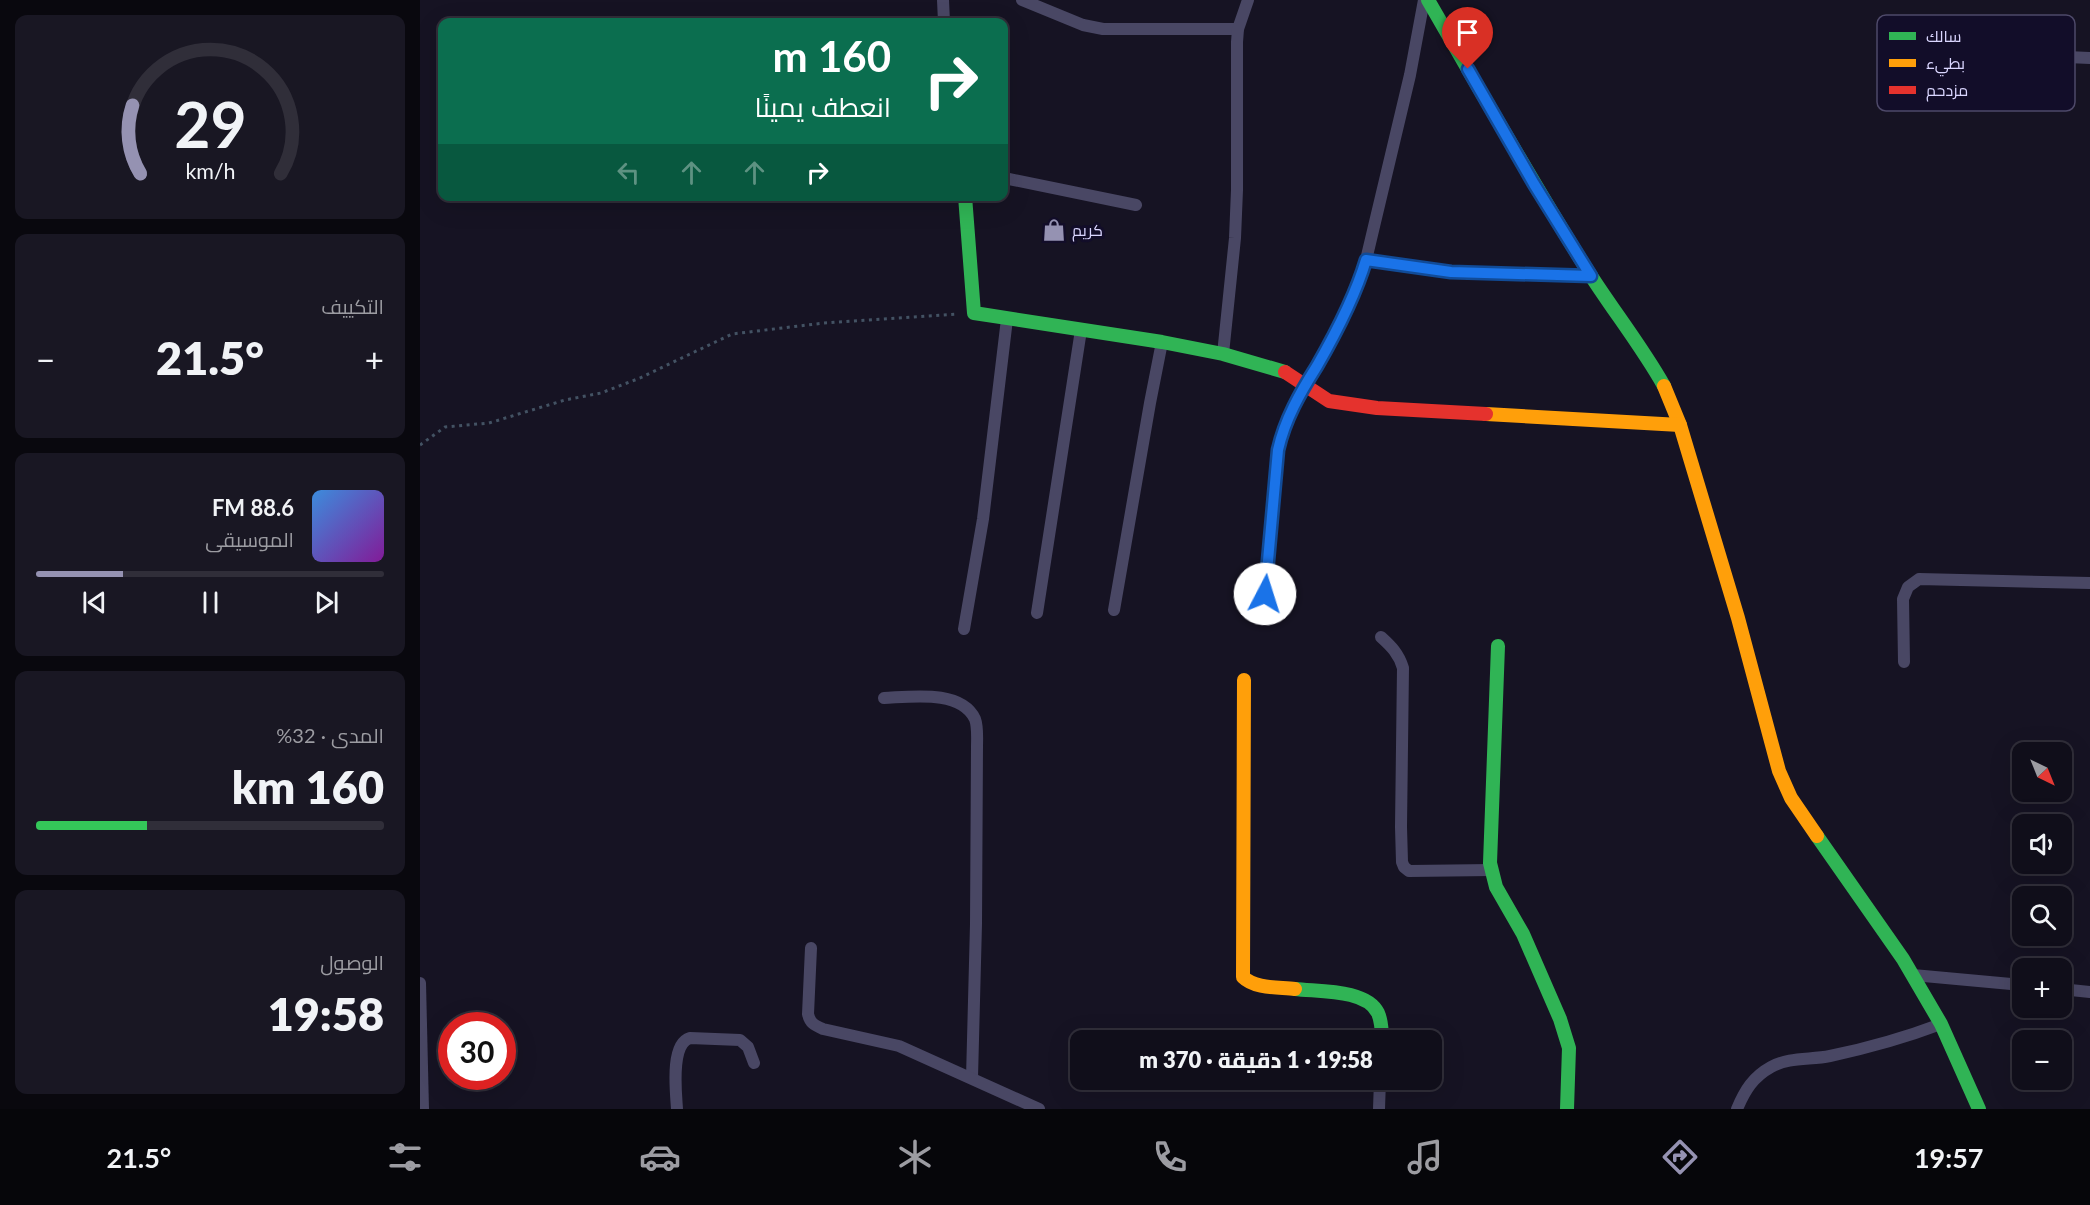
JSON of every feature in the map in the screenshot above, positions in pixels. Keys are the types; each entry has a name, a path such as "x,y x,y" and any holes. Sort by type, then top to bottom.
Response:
{"street":[{"path":"943,0 944,18"},
{"path":"1022,0 1083,25 1103,29 1238,29"},
{"path":"1223,354 1235,238 1238,29 1248,0"},
{"path":"1265,594 1278,450 1283,429 1359,282 1415,55 1426,0"},
{"path":"1426,0 1534,184 1591,276 1653,367 1669,396 1680,425 1738,618 1783,780 1796,807 1842,869 1913,975 1941,1024 1979,1109"},
{"path":"2075,57 2090,58"},
{"path":"1008,179 1136,205"},
{"path":"965,201 974,313 1162,342 1223,354 1287,373 1329,401 1377,408 1680,425"},
{"path":"1366,260 1451,272 1591,276"},
{"path":"964,629 982,519 1008,319"},
{"path":"1037,613 1081,330"},
{"path":"1114,610 1162,342"},
{"path":"1904,662 1903,599 1908,587 1919,579 2090,584"},
{"path":"1381,637 1401,659 1403,668 1401,827 1404,867 1409,871 1492,870"},
{"path":"1498,646 1490,863 1496,887 1523,934 1560,1019 1569,1048 1567,1109"},
{"path":"1244,680 1243,977 1257,985 1359,996 1372,1003 1379,1012 1382,1030"},
{"path":"884,698 945,697 959,703 975,720 977,738 976,924 972,1077"},
{"path":"811,948 808,1014 809,1020 814,1025 899,1046 1039,1109"},
{"path":"1913,975 2012,984"},
{"path":"420,983 423,1109"},
{"path":"2072,990 2090,992"},
{"path":"1737,1109 1754,1079 1786,1061 1826,1056 1888,1043 1941,1024"},
{"path":"677,1109 676,1066 680,1044 685,1040 690,1038 741,1040 748,1047 754,1063"},
{"path":"1378,1109 1379,1090"}],"path":[{"path":"420,445 445,427 489,423 565,400 601,393 640,378 732,334 824,323 974,313"}],"traffic: fast":[{"path":"1428,0 1566,235 1664,386"},
{"path":"965,201 974,313 1162,342 1223,354 1285,372"},
{"path":"1498,646 1490,863 1496,887 1523,934 1560,1019 1569,1048 1567,1109"},
{"path":"1817,836 1903,959 1941,1024 1979,1109"},
{"path":"1295,989 1341,993 1363,1000 1372,1005 1378,1013 1381,1030"}],"traffic: slow":[{"path":"1664,386 1680,425 1738,618 1779,771 1791,798 1817,836"},
{"path":"1486,414 1680,425"},
{"path":"1244,680 1243,977 1261,986 1295,989"}],"traffic: jam":[{"path":"1285,372 1329,401 1377,408 1486,414"}],"place":[{"name":"كريم","path":"1054,230"}],"route":[{"path":"1265,594 1278,450 1283,429 1346,310 1366,260 1451,272 1591,276 1534,184 1468,69"}]}
